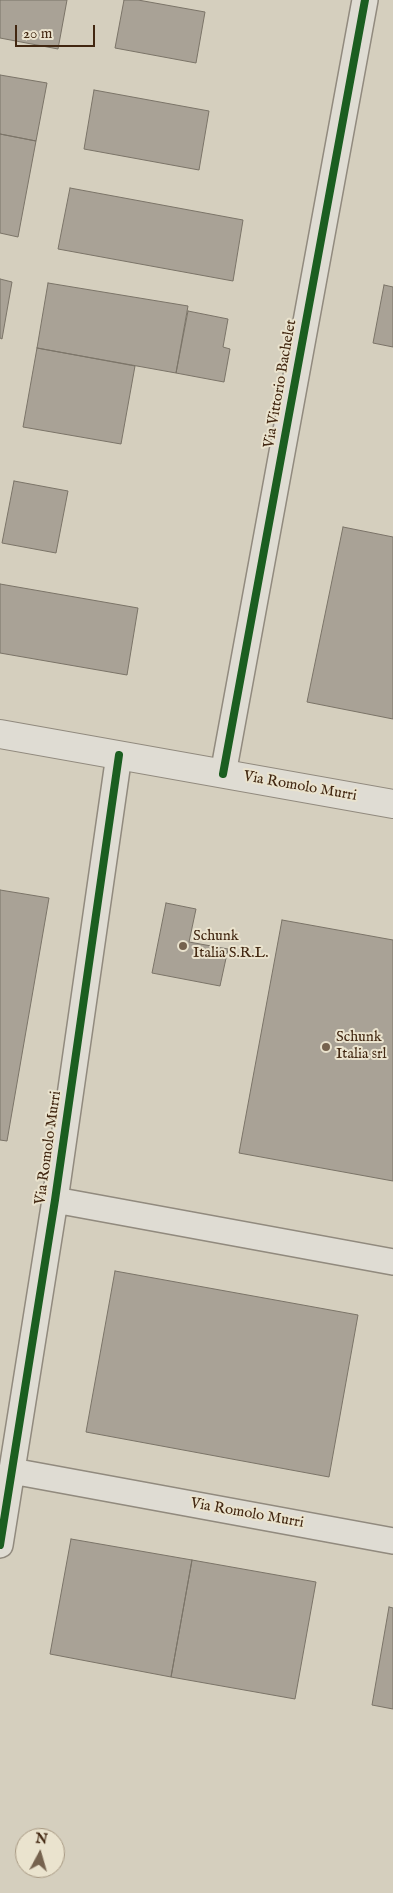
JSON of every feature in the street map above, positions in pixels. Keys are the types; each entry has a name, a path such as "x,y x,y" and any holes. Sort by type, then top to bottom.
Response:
{"street":[{"name":"Via Vittorio Bachelet","path":"224,774 365,0"},
{"name":"Via Romolo Murri","path":"0,734 393,804"},
{"name":"Via Romolo Murri","path":"0,1545 55,1200 119,755"},
{"name":"Via Romolo Murri","path":"55,1200 393,1262"},
{"name":"Via Romolo Murri","path":"12,1471 393,1540"}],"building":[{"path":"0,0 67,0 58,49 0,38"},
{"path":"124,0 138,0 205,12 196,63 115,48"},
{"path":"0,75 47,83 36,141 0,134"},
{"path":"94,90 209,111 199,170 84,149"},
{"path":"0,134 36,141 18,237 0,233"},
{"path":"70,188 243,220 233,281 58,249"},
{"path":"0,279 12,282 2,339 0,338"},
{"path":"48,283 188,306 176,373 37,348"},
{"path":"384,285 393,287 393,347 373,343"},
{"path":"188,311 228,319 223,347 230,349 224,382 176,373"},
{"path":"37,348 135,366 121,444 23,427"},
{"path":"14,481 68,491 56,553 2,543"},
{"path":"343,527 393,537 393,719 307,702"},
{"path":"0,584 138,608 127,675 0,653"},
{"path":"0,890 49,898 7,1141 0,1140"},
{"name":"Schunk Italia S.R.L.","path":"166,903 196,909 189,942 228,949 220,986 152,973"},
{"name":"Schunk Italia srl","path":"282,920 393,940 393,1181 239,1153"},
{"path":"115,1271 358,1315 329,1477 86,1432"},
{"path":"71,1539 192,1560 171,1677 50,1654"},
{"path":"192,1560 316,1582 295,1699 171,1677"},
{"path":"389,1607 393,1608 393,1709 372,1705"}],"cycle path":[{"path":"223,774 365,0"},
{"path":"0,1545 55,1200 119,755"}],"place":[{"name":"Schunk Italia S.R.L.","path":"183,946"},
{"name":"Schunk Italia srl","path":"326,1047"}]}
